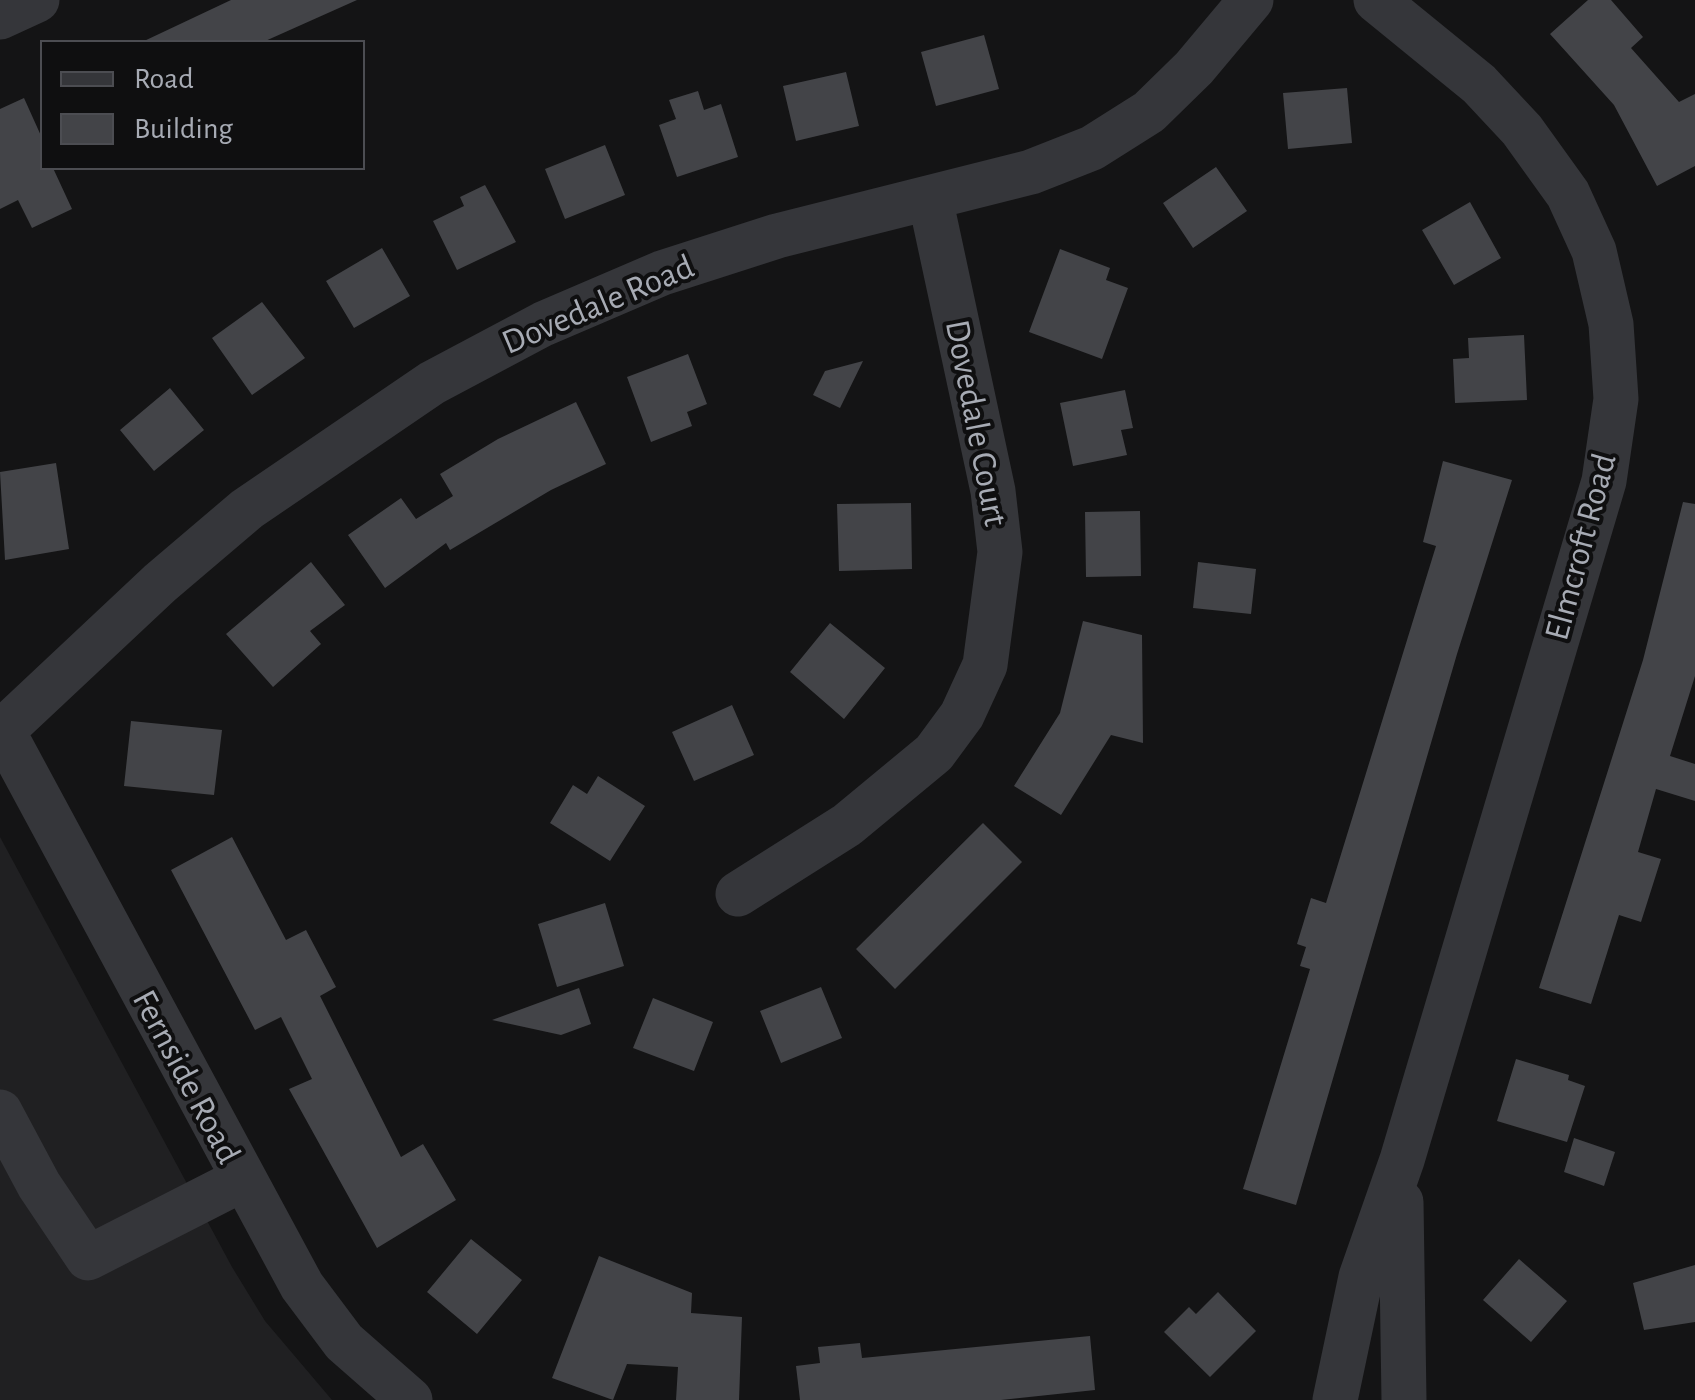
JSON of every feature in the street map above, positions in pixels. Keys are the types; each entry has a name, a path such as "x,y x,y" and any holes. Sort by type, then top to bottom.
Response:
{"street":[{"path":"0,17 37,0"},
{"name":"Dovedale Road","path":"1,730 160,583 247,510 432,382 543,324 662,272 777,236 1031,172 1092,148 1148,112 1194,68 1251,0"},
{"name":"Elmcroft Road","path":"1335,1400 1360,1276 1402,1160 1604,481 1616,399 1610,324 1594,251 1568,194 1522,130 1479,84 1376,0"},
{"name":"Dovedale Court","path":"738,894 847,825 934,753 962,716 984,664 1000,552 993,491 930,198"},
{"name":"Fernside Road","path":"1,730 241,1180 302,1286 344,1342 410,1400"},
{"path":"0,1112 39,1185 88,1258 241,1180"},
{"name":"Elmcroft Road","path":"1402,1160 1398,1280 1404,1400"}],"shaded area":[{"path":"0,837 232,1267 265,1321 332,1400 0,1400"}],"building":[{"path":"231,0 357,0 267,40 146,40"},
{"path":"1588,0 1611,0 1643,37 1631,48 1679,102 1695,94 1695,166 1657,186 1614,105 1550,34"},
{"path":"984,35 999,89 936,106 921,52"},
{"path":"846,72 859,126 796,141 783,86"},
{"path":"1347,88 1352,143 1288,149 1283,93"},
{"path":"698,91 704,110 721,104 738,157 677,177 659,125 676,119 669,100"},
{"path":"24,98 40,134 40,170 54,170 72,209 32,228 18,200 0,209 0,109"},
{"path":"605,145 625,195 565,219 545,169"},
{"path":"1216,167 1247,211 1193,248 1163,203"},
{"path":"485,185 516,242 457,270 433,221 464,206 460,197"},
{"path":"1470,202 1501,258 1454,285 1422,230"},
{"path":"382,248 410,296 354,328 326,281"},
{"path":"1060,249 1110,268 1106,280 1128,288 1102,359 1029,332"},
{"path":"262,302 305,358 252,395 212,338"},
{"path":"1524,335 1527,400 1455,403 1453,359 1469,358 1468,338"},
{"path":"688,354 707,404 687,412 692,426 651,442 627,377"},
{"path":"863,361 840,408 813,395 825,371"},
{"path":"170,388 204,430 154,471 120,430"},
{"path":"1125,390 1133,428 1121,430 1127,455 1073,466 1060,403"},
{"path":"576,402 606,464 551,490 450,550 446,543 385,588 348,535 401,498 416,519 453,496 440,474 498,439"},
{"path":"1443,461 1512,480 1457,654 1296,1205 1243,1189 1310,969 1300,966 1306,947 1297,944 1311,898 1326,903 1436,546 1423,542"},
{"path":"56,463 69,549 5,560 0,472"},
{"path":"1683,502 1695,504 1695,676 1670,756 1695,764 1695,801 1656,789 1638,852 1661,859 1641,922 1619,915 1591,1004 1539,988 1643,660"},
{"path":"911,503 912,569 839,571 837,504"},
{"path":"1140,511 1141,576 1086,577 1085,512"},
{"path":"311,562 345,605 310,631 321,644 273,687 226,634"},
{"path":"1198,562 1256,569 1251,614 1193,608"},
{"path":"1083,621 1142,635 1143,743 1111,735 1061,815 1014,786 1060,713"},
{"path":"830,623 885,668 844,719 790,672"},
{"path":"732,705 754,755 694,781 672,732"},
{"path":"131,721 222,730 214,795 124,786"},
{"path":"598,776 645,806 610,861 550,823 573,785 587,794"},
{"path":"983,823 1022,862 895,989 856,949"},
{"path":"232,837 286,940 306,930 336,987 320,996 401,1157 423,1144 456,1200 377,1248 289,1089 312,1079 281,1017 255,1030 171,870"},
{"path":"605,903 624,966 557,987 538,924"},
{"path":"821,987 842,1038 781,1063 760,1011"},
{"path":"579,988 591,1024 561,1035 492,1020"},
{"path":"653,998 713,1022 694,1071 633,1048"},
{"path":"1516,1059 1569,1075 1568,1080 1585,1086 1567,1142 1497,1121"},
{"path":"1574,1138 1615,1152 1604,1186 1564,1172"},
{"path":"471,1239 522,1280 477,1334 427,1292"},
{"path":"599,1256 692,1293 691,1313 742,1317 739,1400 676,1400 678,1367 627,1364 613,1400 552,1378"},
{"path":"1519,1259 1567,1301 1531,1342 1483,1300"},
{"path":"1695,1265 1695,1322 1644,1330 1633,1283"},
{"path":"1218,1292 1256,1331 1210,1377 1164,1332 1189,1307 1196,1314"},
{"path":"1090,1336 1095,1390 1001,1400 800,1400 796,1366 820,1363 818,1347 860,1343 862,1358"}]}
